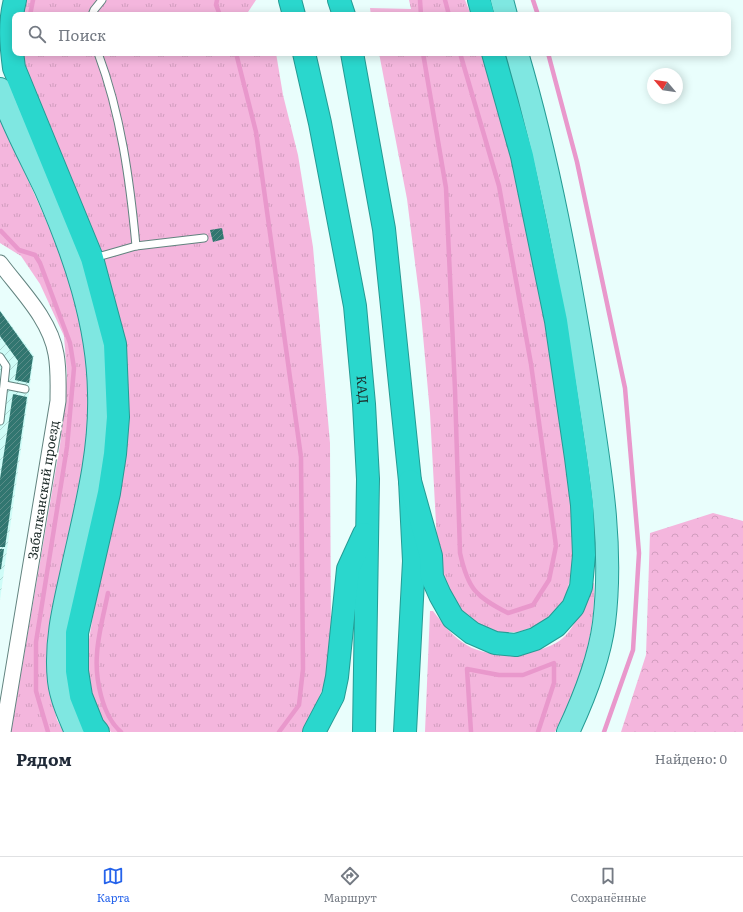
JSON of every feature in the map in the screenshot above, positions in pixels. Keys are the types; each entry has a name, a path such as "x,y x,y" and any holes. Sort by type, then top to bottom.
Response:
{"highway":[{"path":"13,12 16,0"},
{"path":"290,0 293,12"},
{"path":"339,0 343,12"},
{"path":"479,0 482,12"},
{"path":"12,20 10,41 12,54"},
{"path":"12,56 14,68 30,110 92,258 115,344 118,417 115,454 108,493 77,633 77,671 81,696 93,726 98,732"},
{"name":"КАД","path":"305,56 320,123 355,306 364,404 368,479 364,732"},
{"path":"353,56 384,229 410,481 414,561 405,732"},
{"path":"410,481 432,556 432,577 453,618 472,633 495,643 516,645 536,639 556,626 573,607 581,587 584,556 582,505 575,450 556,321 522,156 494,56"},
{"path":"314,732 333,696 337,677 348,569 368,526"}],"main road":[{"path":"502,0 505,12"},
{"path":"518,56 544,153 560,223 588,388 605,512 607,557 604,624 591,678 568,732"},
{"path":"0,89 8,113 48,197 76,268 92,322 100,393 97,451 59,627 58,660 60,683 68,714 76,732"}],"street":[{"name":"Забалканский проезд","path":"0,263 41,317 50,334 58,371 58,401 3,732"}],"lane":[{"path":"93,12 102,0"},
{"path":"99,56 108,79 130,183 136,246"},
{"path":"92,258 136,246 204,238"},
{"path":"0,357 6,366 0,421"},
{"path":"5,386 25,389"}],"shaded area":[{"path":"0,310 34,356 0,600"}],"green space":[{"path":"24,0 256,0 248,12 22,12"},
{"path":"409,0 465,0 470,12 371,12 370,8 411,9"},
{"path":"22,56 276,56 283,95 298,155 313,247 330,443 331,633 328,675 305,732 111,732 100,719 87,684 87,651 97,593 117,506 128,411 128,370 110,282 23,64"},
{"path":"380,56 484,56 506,133 550,339 574,517 574,565 564,602 552,616 536,626 518,632 491,632 464,617 451,601 438,560 430,413 420,302 407,199"},
{"path":"0,117 61,254 89,356 89,439 49,641 48,680 57,720 64,732 11,732 60,445 67,374 64,336 40,284 21,256 0,243"},
{"path":"713,513 743,521 743,732 621,732 646,655 650,533"},
{"path":"594,583 594,602 589,641 572,697 555,732 425,732 430,611 433,611 446,628 462,642 472,648 495,654 521,654 545,648 562,639 568,633 578,617 585,600 589,584"}],"building":[{"path":"222,228 224,239 213,242 210,230"},
{"path":"0,311 33,357 29,383 15,380 18,361 0,336"},
{"path":"13,394 27,397 5,547 0,547 0,479"},
{"path":"0,549 4,549 1,569 0,569"}],"waterway":[{"path":"31,12 33,0"},
{"path":"217,0 216,5 219,12"},
{"path":"420,0 421,12"},
{"path":"445,0 448,12"},
{"path":"533,0 537,12"},
{"path":"237,56 256,132 301,457 303,669 299,705 279,732"},
{"path":"424,56 446,188 455,390 460,553 466,575 475,590 488,602 508,613 533,605 549,580 556,546 531,364 499,186 461,56"},
{"path":"549,56 577,162 625,388 639,553 633,650 604,732"},
{"path":"1,231 19,250 35,255 40,263 70,343 74,368 67,447 36,642 36,691 48,732"},
{"path":"108,593 101,624 97,654 97,674 101,696 105,707 114,725 121,732"},
{"path":"471,732 467,669 499,675 523,675 554,663 554,683 538,732"}]}
